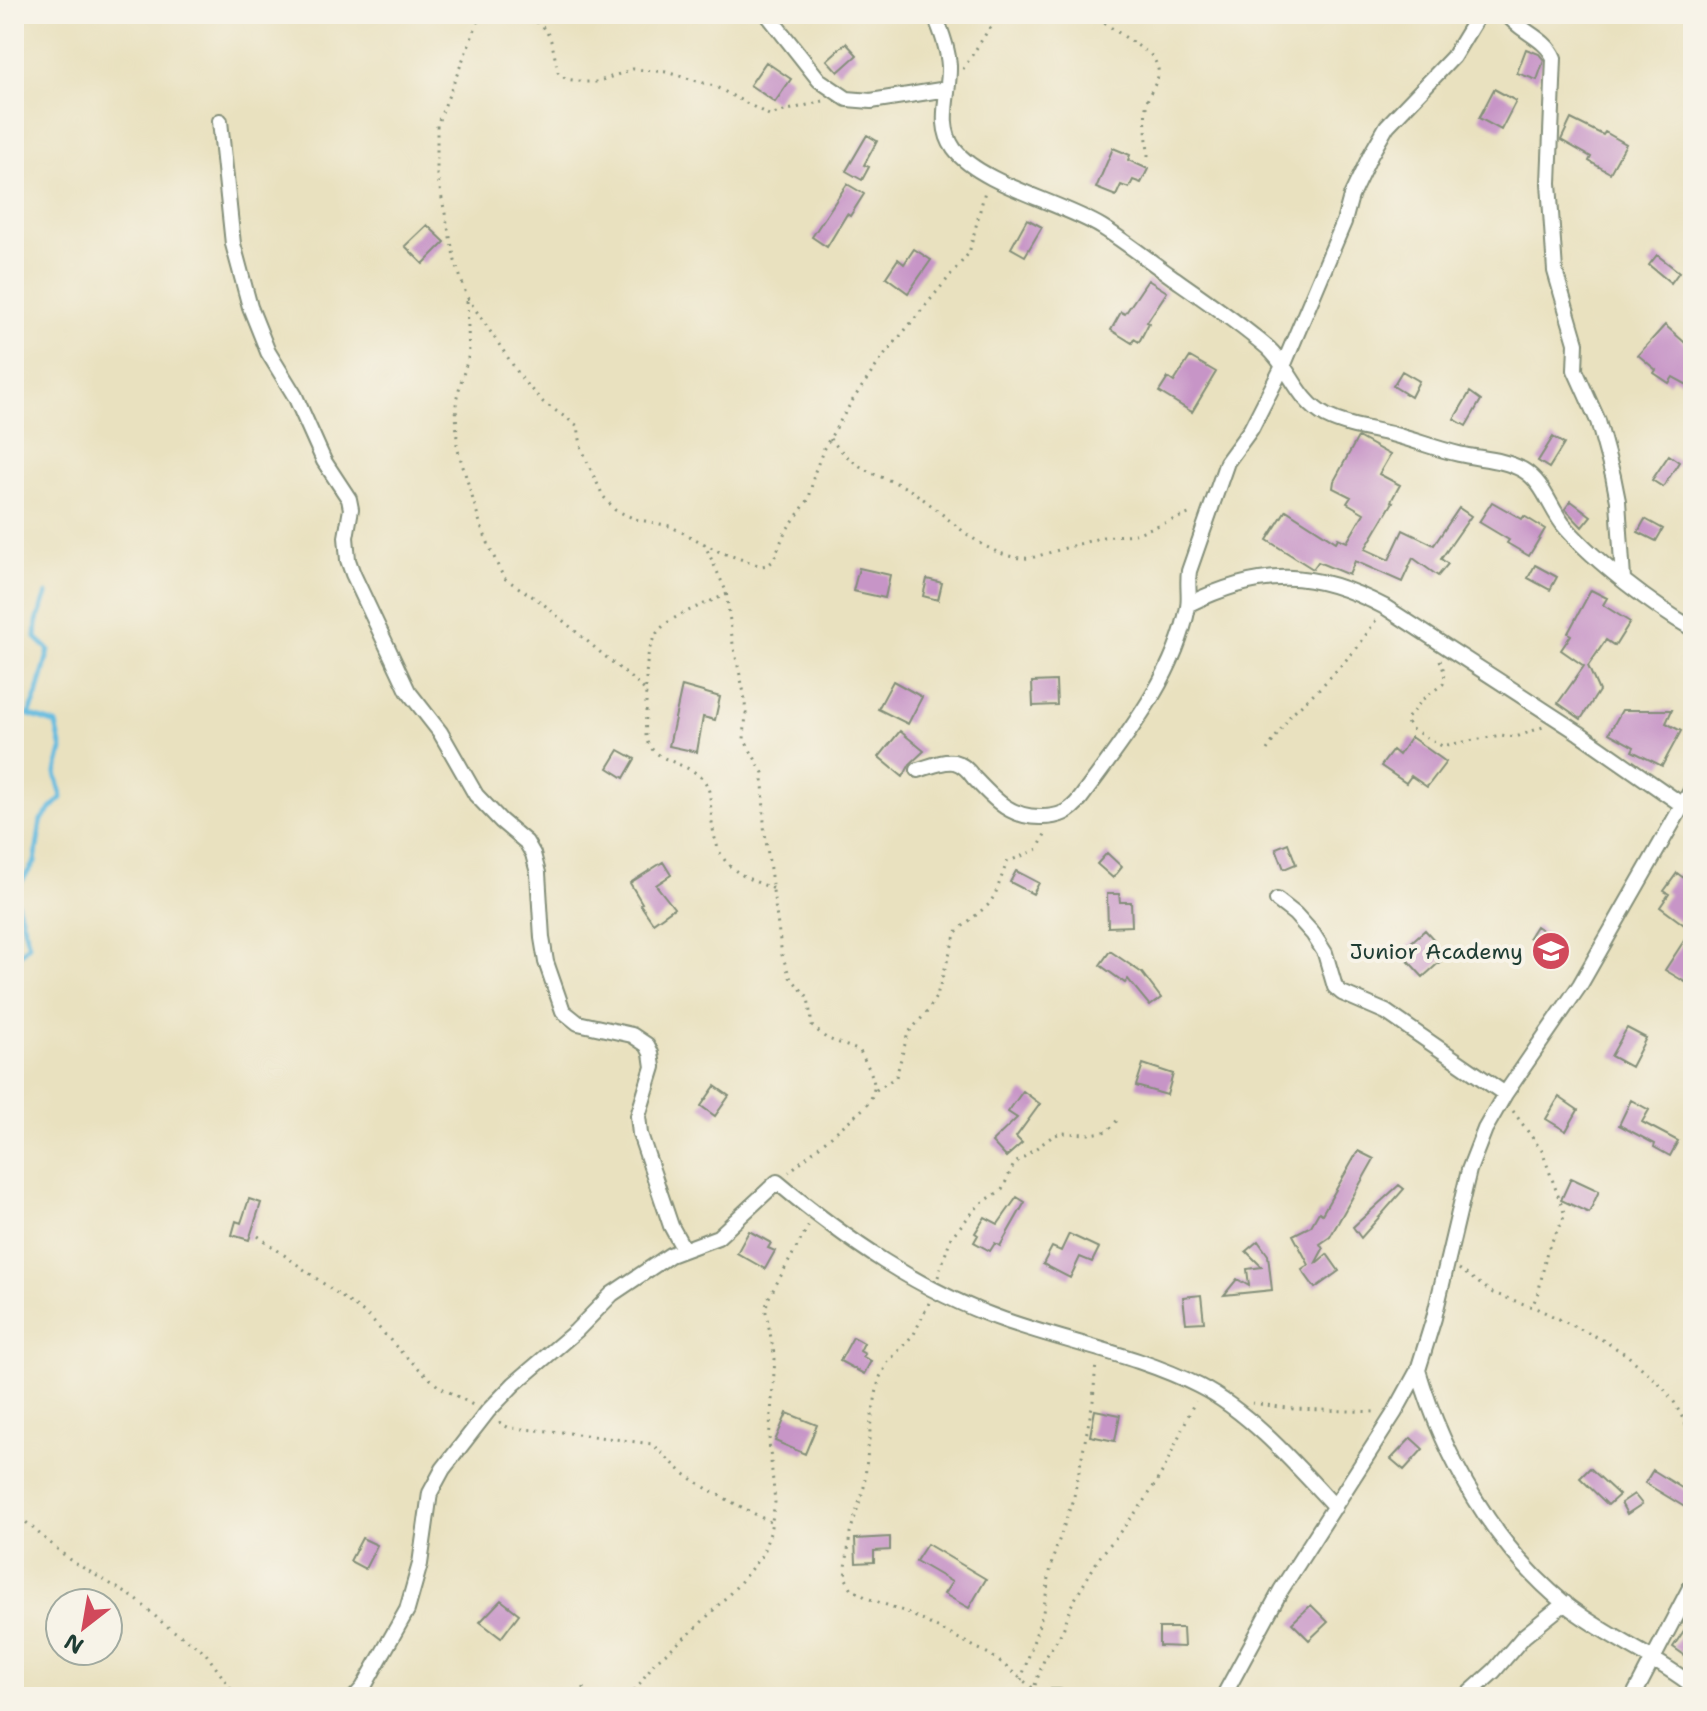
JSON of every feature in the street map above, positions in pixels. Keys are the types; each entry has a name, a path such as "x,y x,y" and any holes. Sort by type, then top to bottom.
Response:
{"street":[{"path":"767,14 809,69 838,95 853,101 871,101 947,89"},
{"path":"934,14 947,55 944,112 950,142 965,161 989,176 1075,212 1103,228 1221,311 1284,364 1303,399 1314,409 1335,420 1460,455 1509,464 1527,472 1541,486 1566,529 1623,579 1693,629"},
{"path":"918,770 956,762 1002,807 1034,817 1064,813 1076,804 1153,695 1169,661 1189,604 1189,571 1227,462 1251,429 1284,364 1371,154 1387,126 1453,57 1479,14"},
{"path":"1507,14 1549,49 1554,58 1549,183 1555,271 1576,343 1575,370 1598,421 1613,476 1618,501 1623,579"},
{"path":"220,121 230,223 243,282 268,352 305,414 324,461 349,499 351,509 346,537 353,574 408,691 440,732 476,795 526,842 533,854 538,873 546,962 563,1011 578,1023 632,1035 647,1045 651,1053 653,1067 638,1116 640,1134 671,1226 683,1248"},
{"path":"1189,604 1225,587 1267,577 1328,582 1354,591 1385,607 1579,733 1681,804"},
{"path":"1223,1697 1281,1590 1395,1412 1418,1370 1469,1170 1485,1129 1580,985 1693,787"},
{"path":"1277,900 1313,934 1325,953 1335,987 1386,1012 1504,1096"},
{"path":"355,1697 407,1610 417,1579 428,1502 435,1482 488,1411 612,1294 683,1248 718,1237 777,1182 856,1243 965,1305 1003,1320 1097,1347 1201,1386 1242,1416 1335,1507"},
{"path":"1418,1370 1438,1425 1480,1507 1516,1553 1565,1603 1603,1631 1693,1686"},
{"path":"1633,1697 1693,1582"},
{"path":"1465,1697 1494,1671 1524,1636 1565,1603"},
{"path":"1041,1694 1059,1697"}],"path":[{"path":"481,14 440,113 435,143 437,175 455,261 467,297 525,383 543,402 578,426 581,446 609,505 624,515 670,526 720,552 761,566 771,563 789,526 809,499 814,474 829,439 882,358 969,253 989,176"},
{"path":"522,14 547,30 555,47 558,72 573,81 597,82 633,69 666,72 714,86 769,115 838,95"},
{"path":"947,89 1003,14"},
{"path":"1091,14 1150,54 1158,68 1155,88 1146,106 1148,158"},
{"path":"467,297 469,354 456,400 457,447 481,526 497,564 504,578 541,602 646,691"},
{"path":"829,439 849,459 910,490 942,512 959,529 1003,553 1020,558 1031,558 1103,537 1135,534 1173,522 1212,504"},
{"path":"704,543 727,594 746,713 744,739 763,773 764,826 784,963 790,977 809,1000 812,1026 826,1038 860,1051 876,1090"},
{"path":"727,594 660,627 648,652 646,691 650,747 690,768 704,780 710,790 717,848 723,861 744,878 775,889"},
{"path":"1267,750 1292,713 1357,648 1385,607"},
{"path":"1438,657 1445,674 1443,684 1414,709 1406,720 1410,728 1435,744 1453,746 1501,735 1523,735 1544,727"},
{"path":"777,1182 864,1108 876,1090 896,1077 908,1033 928,1011 937,995 957,930 988,905 1007,862 1038,849 1049,817"},
{"path":"1504,1096 1542,1151 1565,1212 1565,1218 1547,1251 1532,1307"},
{"path":"1120,1117 1108,1131 1053,1136 1014,1164 1002,1190 980,1204 951,1237 935,1290 914,1334 888,1362 879,1379 864,1487 850,1533 845,1577 848,1584 859,1594 906,1612 991,1655 1041,1694 1044,1660 1063,1630 1071,1606 1099,1558 1144,1502 1164,1469 1201,1386"},
{"path":"630,1697 655,1662 694,1630 750,1572 762,1555 775,1502 769,1441 775,1359 766,1312 767,1301 796,1244 816,1215"},
{"path":"258,1236 368,1316 438,1386 488,1411 509,1428 652,1444 683,1473 772,1523"},
{"path":"1447,1260 1493,1293 1532,1307 1601,1339 1627,1355 1660,1384 1693,1437"},
{"path":"1021,1680 1043,1612 1052,1561 1074,1496 1093,1401 1097,1347"},
{"path":"1224,1402 1249,1402 1294,1409 1395,1412"},
{"path":"14,1512 70,1560 136,1599 204,1651 237,1697"},
{"path":"584,1682 584,1697"}],"building":[{"path":"846,43 857,55 838,72 827,60"},
{"path":"1526,49 1539,54 1544,60 1537,80 1517,73"},
{"path":"766,62 791,79 775,102 750,85"},
{"path":"1494,89 1516,101 1501,130 1479,118"},
{"path":"1571,119 1626,144 1610,173 1589,161 1591,157 1561,140"},
{"path":"867,135 877,141 864,165 869,167 862,180 846,171"},
{"path":"1113,148 1130,155 1128,160 1148,169 1141,183 1133,180 1129,188 1121,185 1116,196 1096,188"},
{"path":"847,184 864,194 850,216 847,214 827,247 812,237"},
{"path":"1027,219 1042,227 1025,256 1011,248"},
{"path":"427,225 445,242 423,264 405,246"},
{"path":"914,249 931,260 908,293 886,277 898,259 904,264"},
{"path":"1657,255 1679,272 1671,283 1649,265"},
{"path":"1148,280 1167,292 1147,322 1139,342 1134,339 1132,343 1111,330 1121,312 1125,314"},
{"path":"1665,325 1693,350 1693,388 1673,377 1669,383 1654,373 1656,370 1638,355"},
{"path":"1190,357 1216,372 1192,412 1159,392 1168,378 1174,382"},
{"path":"1402,371 1419,381 1411,397 1393,386"},
{"path":"1470,392 1481,400 1466,426 1454,419"},
{"path":"1358,437 1390,455 1379,474 1400,485 1365,549 1389,560 1403,530 1434,545 1459,508 1471,516 1441,559 1448,564 1438,576 1413,558 1402,582 1355,561 1349,575 1318,562 1313,569 1267,540 1286,510 1336,542 1338,538 1347,542 1364,513 1347,503 1351,497 1333,488"},
{"path":"1553,437 1564,444 1549,468 1538,461"},
{"path":"1669,455 1679,462 1663,487 1652,480"},
{"path":"1571,501 1591,516 1582,527 1565,509"},
{"path":"1492,502 1545,529 1529,556 1479,522"},
{"path":"1645,519 1663,529 1656,541 1638,532"},
{"path":"1535,565 1557,577 1550,590 1528,578"},
{"path":"859,568 890,575 885,598 853,591"},
{"path":"927,579 942,583 938,600 923,596"},
{"path":"1591,590 1607,598 1603,605 1630,622 1615,646 1606,640 1588,666 1599,691 1581,719 1558,703 1584,666 1561,650"},
{"path":"893,681 922,697 908,724 878,709"},
{"path":"1056,681 1057,705 1033,706 1032,682"},
{"path":"682,686 720,697 715,720 703,717 697,752 669,746"},
{"path":"1622,710 1672,710 1666,723 1681,731 1662,766 1632,751 1634,747 1609,733"},
{"path":"900,731 924,751 910,764 903,777 879,757"},
{"path":"1411,737 1446,762 1427,787 1411,776 1406,783 1381,766 1393,750 1399,755"},
{"path":"619,750 635,759 624,778 608,768"},
{"path":"1288,843 1296,864 1284,869 1276,848"},
{"path":"1107,853 1122,867 1113,878 1097,864"},
{"path":"663,862 671,875 656,885 674,908 653,923 630,883"},
{"path":"1016,871 1039,883 1033,894 1010,882"},
{"path":"1677,873 1693,885 1693,969 1685,982 1665,970 1691,930 1660,907 1669,894 1664,891"},
{"path":"1107,894 1119,894 1120,902 1131,902 1132,926 1108,927"},
{"path":"1536,926 1557,940 1549,951 1529,937"},
{"path":"1425,930 1436,942 1431,946 1443,959 1423,977 1400,952"},
{"path":"1110,951 1142,973 1161,998 1150,1006 1128,979 1125,983 1100,965"},
{"path":"1627,1028 1646,1038 1631,1067 1611,1056"},
{"path":"1143,1064 1173,1074 1167,1095 1136,1086"},
{"path":"715,1086 729,1096 715,1116 701,1106"},
{"path":"1023,1091 1040,1104 1016,1137 1022,1143 1006,1157 992,1142 1017,1118 1008,1112"},
{"path":"1559,1097 1578,1110 1566,1131 1546,1119"},
{"path":"1631,1100 1649,1110 1642,1122 1678,1141 1670,1156 1654,1147 1655,1144 1619,1125"},
{"path":"1358,1151 1374,1159 1330,1237 1320,1244 1323,1249 1315,1264 1327,1254 1339,1271 1315,1288 1302,1270 1309,1265 1293,1235 1311,1226 1319,1212 1322,1214"},
{"path":"1571,1178 1599,1191 1589,1213 1561,1200"},
{"path":"1399,1185 1404,1189 1361,1238 1353,1227"},
{"path":"1017,1197 1025,1202 1000,1246 995,1243 990,1251 974,1242 978,1235 975,1233 985,1217 998,1224"},
{"path":"249,1199 261,1203 249,1240 232,1235 236,1221 241,1223"},
{"path":"749,1231 771,1243 768,1248 775,1251 765,1269 737,1253"},
{"path":"1069,1234 1099,1248 1092,1262 1080,1257 1070,1278 1043,1264 1052,1247 1061,1251"},
{"path":"1258,1241 1268,1255 1272,1290 1224,1295 1237,1279 1249,1286 1247,1269 1262,1267 1246,1251"},
{"path":"1201,1295 1204,1322 1186,1323 1183,1297"},
{"path":"853,1337 864,1343 860,1351 865,1354 863,1357 871,1361 864,1374 840,1361"},
{"path":"1095,1410 1120,1415 1115,1441 1090,1436"},
{"path":"787,1413 817,1425 805,1454 775,1441"},
{"path":"1411,1438 1423,1449 1404,1470 1391,1459"},
{"path":"1590,1468 1619,1495 1608,1505 1580,1478"},
{"path":"1653,1470 1693,1495 1693,1512 1645,1483"},
{"path":"1634,1494 1642,1504 1627,1514 1621,1503"},
{"path":"890,1537 890,1550 874,1551 874,1562 856,1563 855,1539"},
{"path":"362,1538 377,1545 365,1569 350,1561"},
{"path":"927,1544 986,1579 969,1608 944,1594 952,1582 916,1561"},
{"path":"501,1600 519,1614 501,1638 480,1622"},
{"path":"1311,1605 1328,1622 1309,1640 1292,1623"},
{"path":"1693,1617 1693,1661 1673,1647"},
{"path":"1159,1628 1183,1628 1184,1647 1159,1646"}],"waterway":[{"path":"14,960 29,945 14,892 35,862 41,820 62,797 56,773 62,750 56,724 29,715 49,650 36,638 37,621 47,594"}],"place":[{"name":"Junior Academy","path":"1551,951"}]}
